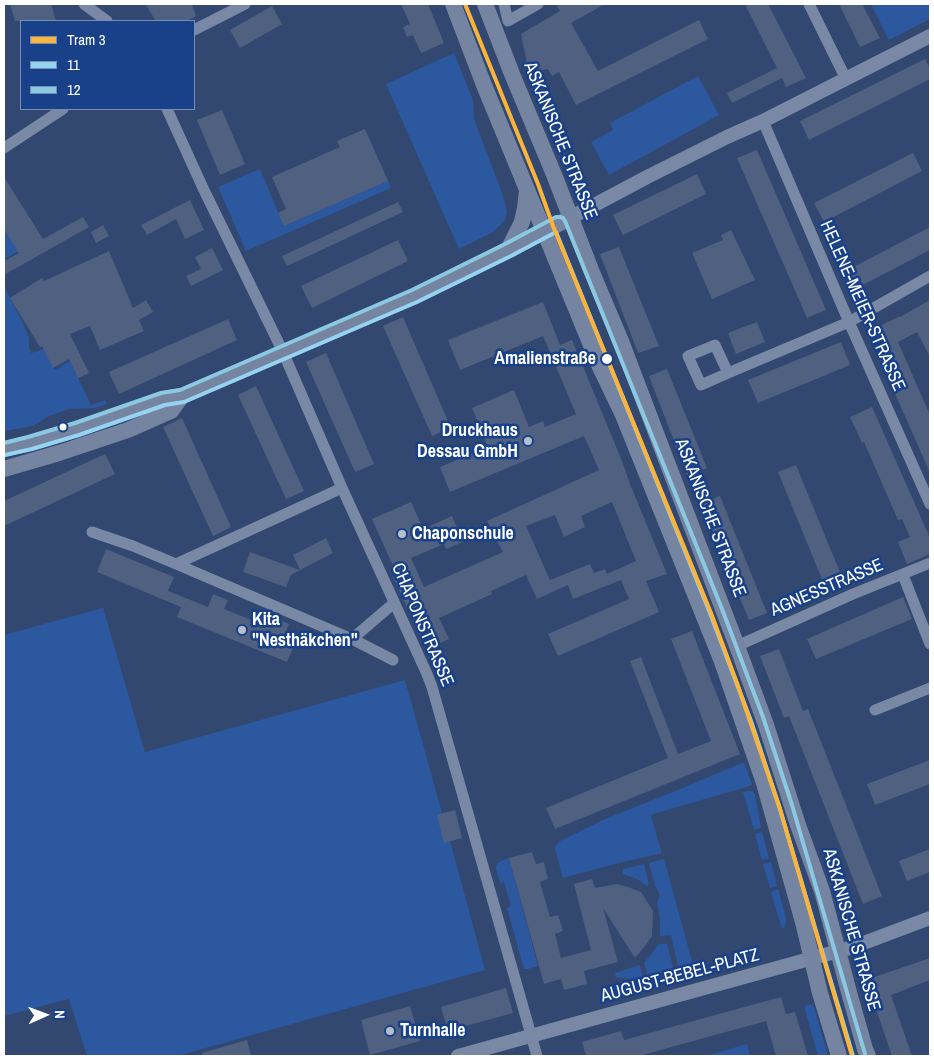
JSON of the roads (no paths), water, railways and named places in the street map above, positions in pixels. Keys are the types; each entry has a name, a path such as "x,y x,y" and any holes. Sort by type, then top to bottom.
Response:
{"main road":[{"path":"452,4 600,367 623,415 721,659 764,783 803,922 820,994 839,1056"},
{"name":"ASKANISCHE STRASSE","path":"485,4 624,348 766,725 798,825 822,891 868,1056"},
{"path":"508,250 522,222 527,189"},
{"path":"4,449 77,429 164,399 182,396 415,296 570,218"},
{"path":"4,469 52,456 128,430 171,411 182,396"}],"street":[{"path":"84,4 106,20"},
{"path":"195,29 245,4"},
{"path":"504,4 508,21 538,4"},
{"path":"809,4 846,79"},
{"path":"570,218 671,165 763,121 930,36"},
{"path":"4,148 61,110"},
{"name":"CHAPONSTRASSE","path":"167,110 203,188 283,352 342,488 427,674 537,1056"},
{"name":"HELENE-MEIER-STRASSE","path":"763,121 849,322 930,504"},
{"path":"728,373 849,322 930,276"},
{"path":"176,564 342,488"},
{"path":"92,532 133,546 176,564 352,639 393,660"},
{"name":"AGNESSTRASSE","path":"737,646 853,594 930,563"},
{"path":"903,574 930,644"},
{"path":"352,639 394,603"},
{"path":"875,710 930,688"},
{"name":"AUGUST-BEBEL-PLATZ","path":"458,1056 839,952 930,918"}],"tram line":[{"name":"3","path":"465,4 538,184 553,226 711,613 738,686 780,809 852,1056"}],"place":[{"name":"Amalienstraße","path":"607,359"},
{"name":"Druckhaus Dessau GmbH","path":"528,441"},
{"name":"Chaponschule","path":"402,534"},
{"name":"Kita \"Nesthäkchen\"","path":"242,630"},
{"name":"Turnhalle","path":"390,1031"}]}
